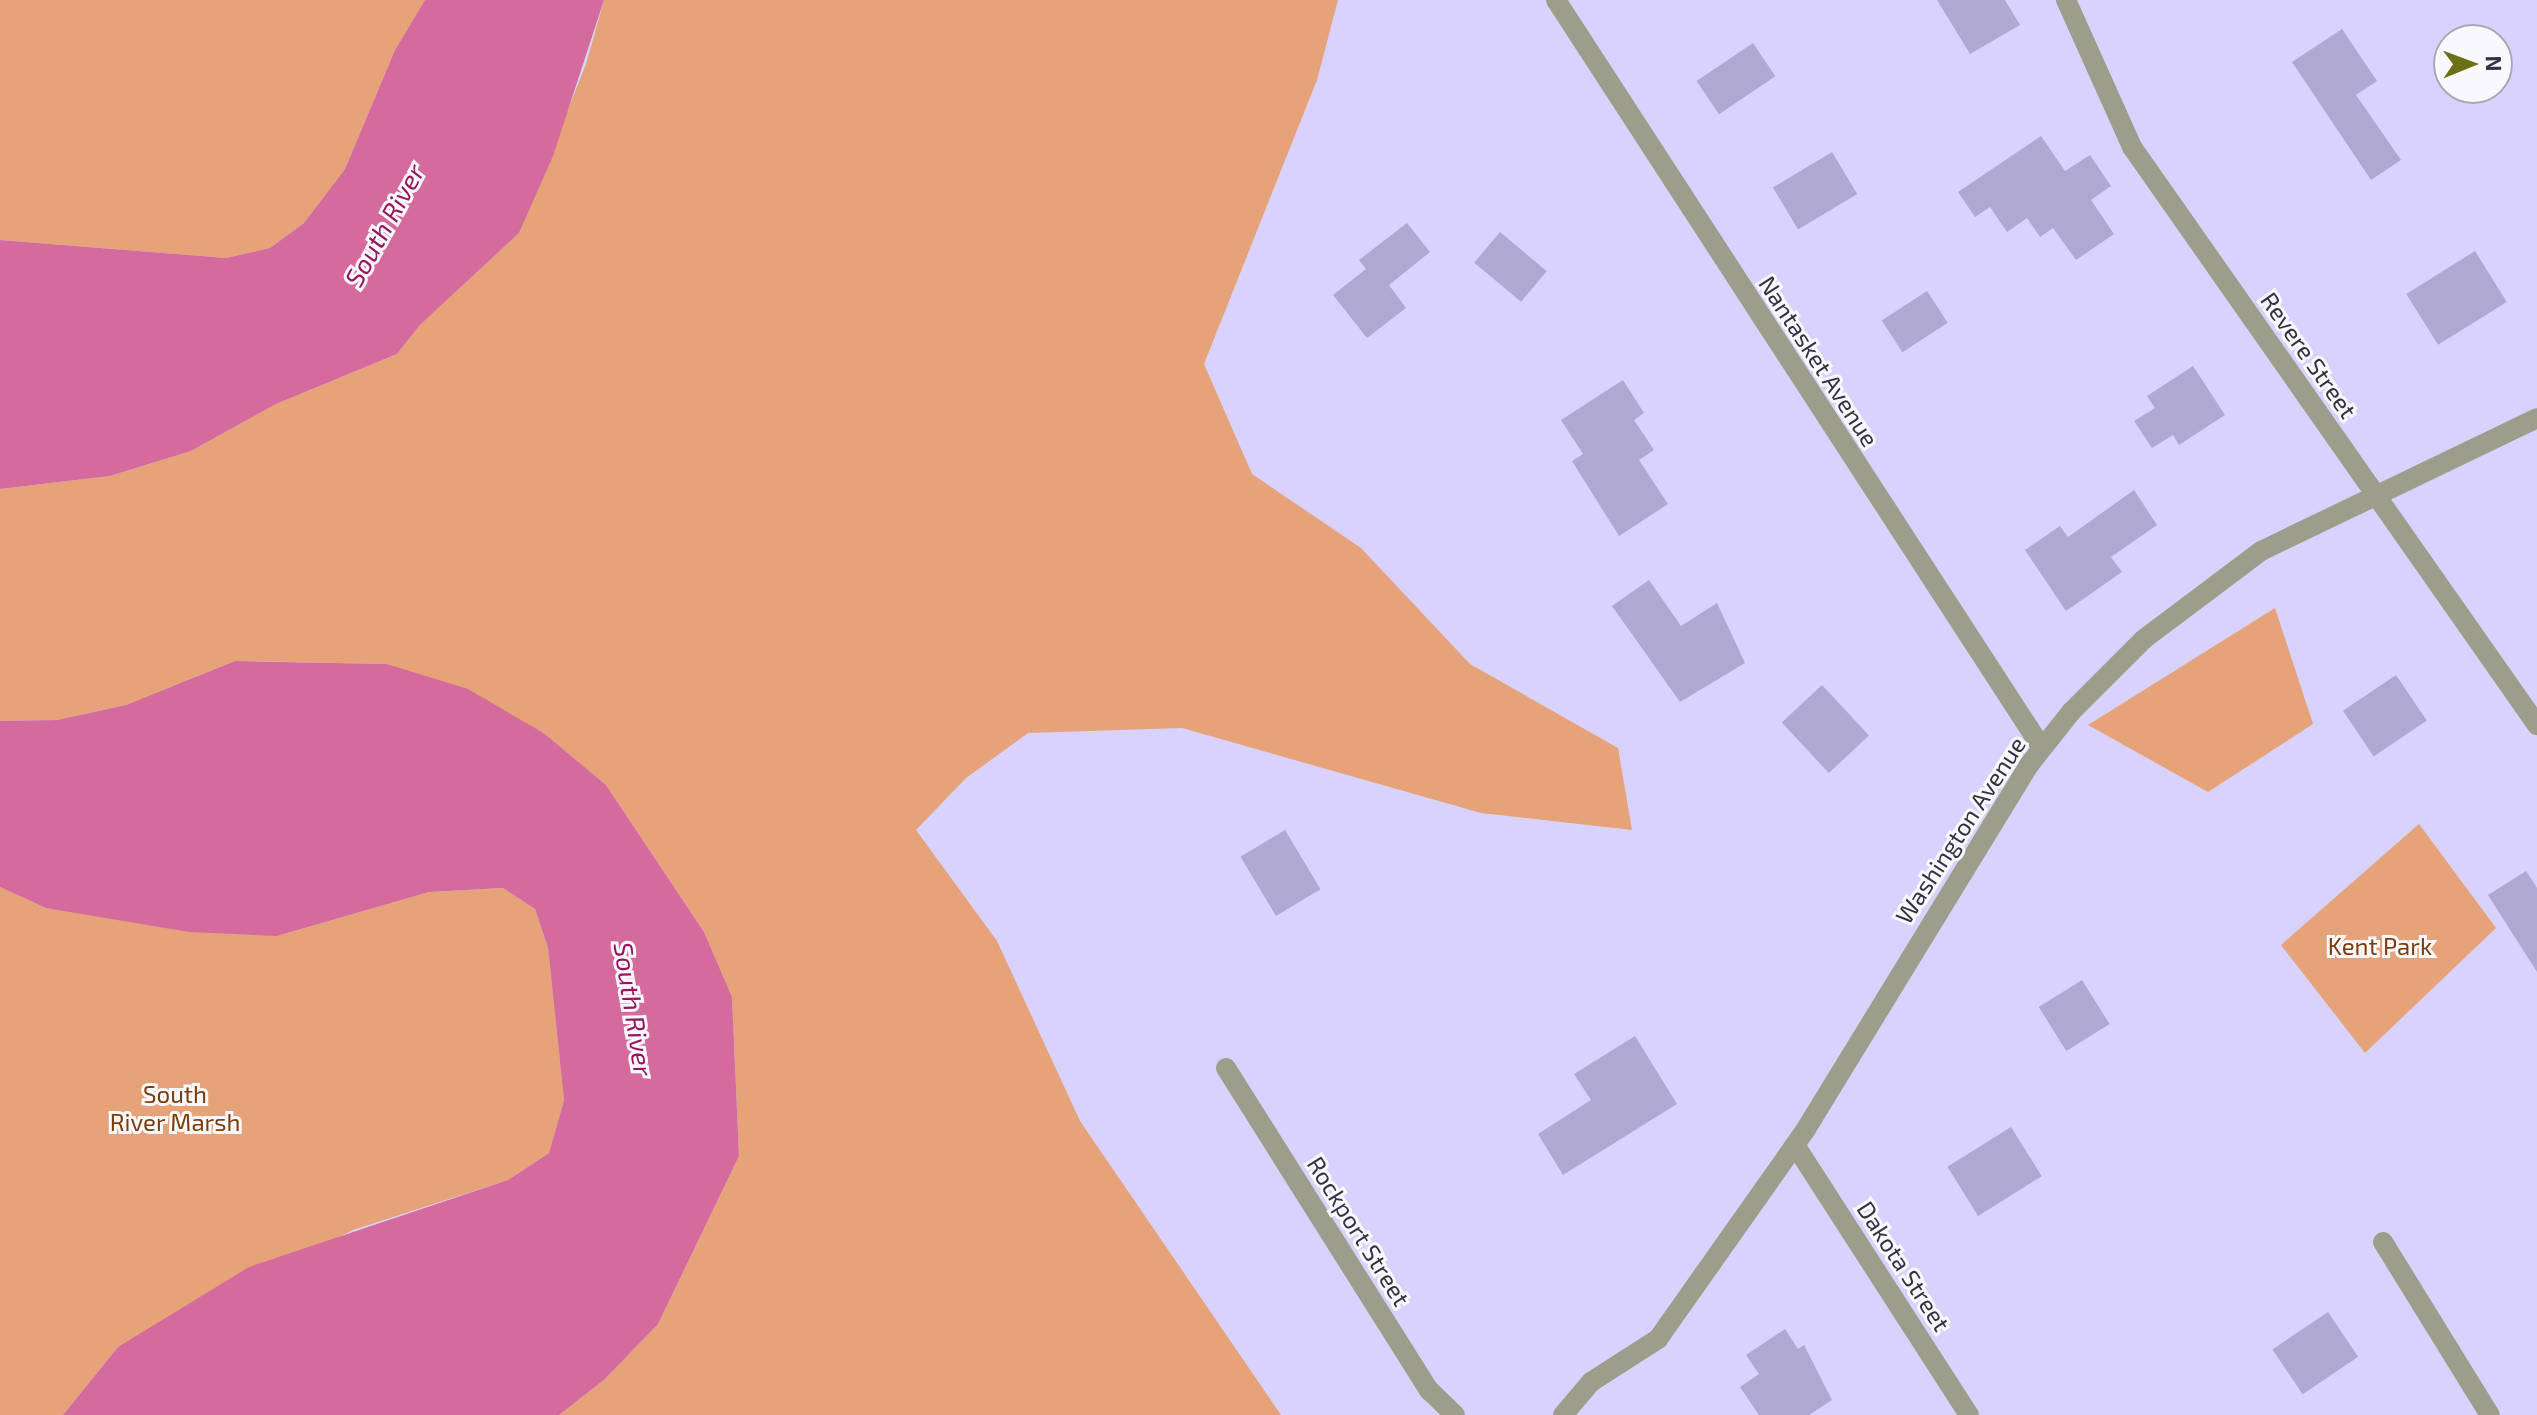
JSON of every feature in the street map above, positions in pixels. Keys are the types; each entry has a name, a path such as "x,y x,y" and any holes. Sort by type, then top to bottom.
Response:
{"street":[{"name":"Nantasket Avenue","path":"1556,0 2042,748"},
{"name":"Revere Street","path":"2066,0 2132,147 2537,725"},
{"name":"Washington Avenue","path":"1563,1415 1591,1382 1658,1339 1795,1145 2042,748 2144,639 2208,586 2261,551 2537,418"},
{"name":"Rockport Street","path":"1226,1068 1429,1390 1455,1415"},
{"name":"Dakota Street","path":"1795,1145 1969,1415"},
{"path":"2383,1242 2490,1415"}],"green space":[{"path":"0,0 425,0 395,50 345,169 304,223 270,248 226,258 0,240"},
{"path":"604,0 1338,0 1317,80 1204,364 1252,474 1361,548 1470,664 1618,748 1632,830 1481,813 1182,728 1028,733 966,778 916,830 997,941 1080,1121 1281,1415 559,1415 605,1379 658,1324 739,1156 732,997 704,932 606,785 545,734 388,664 235,661 126,705 57,720 0,721 0,489 110,476 191,451 276,404 397,354 420,325 519,233 586,64"},
{"path":"2275,608 2313,724 2208,792 2088,725"},
{"name":"Kent Park","path":"2419,824 2496,928 2365,1053 2281,945"},
{"name":"South River Marsh","path":"0,887 46,908 277,936 429,892 503,888 535,909 548,948 564,1100 549,1153 508,1180 353,1230 118,1347 63,1415 0,1415"}],"water":[{"name":"South River","path":"425,0 604,0 553,156 519,233 420,325 397,354 276,404 191,451 110,476 0,489 0,240 226,258 270,248 304,223 345,169 395,50"},
{"name":"South River","path":"235,661 387,664 468,689 545,734 606,785 704,932 732,997 739,1156 658,1324 605,1379 559,1415 63,1415 118,1347 249,1267 508,1180 549,1153 564,1100 548,948 535,909 503,888 429,892 277,936 189,932 46,908 0,887 0,721 57,720 126,705"}],"building":[{"path":"1937,0 2005,0 2020,25 1970,54"},
{"path":"2342,29 2377,81 2356,95 2401,160 2371,180 2292,62"},
{"path":"1753,43 1775,76 1719,114 1697,81"},
{"path":"2041,136 2065,171 2090,155 2111,186 2091,200 2114,234 2076,260 2053,228 2040,237 2027,218 2007,232 1990,207 1975,217 1958,192"},
{"path":"1832,152 1857,194 1798,230 1773,188"},
{"path":"1407,223 1430,252 1389,285 1406,308 1367,338 1333,295 1366,269 1359,260"},
{"path":"1500,232 1547,271 1521,302 1474,263"},
{"path":"2475,251 2507,302 2438,345 2406,294"},
{"path":"1927,291 1948,323 1902,352 1882,320"},
{"path":"2193,366 2225,415 2179,445 2173,435 2152,448 2134,421 2155,408 2147,396"},
{"path":"1623,380 1644,413 1634,420 1654,450 1639,460 1668,504 1619,536 1572,461 1583,454 1561,420"},
{"path":"2134,490 2157,525 2111,557 2122,572 2066,611 2025,550 2060,526 2068,537"},
{"path":"1649,580 1681,626 1717,603 1745,663 1680,702 1612,606"},
{"path":"2396,675 2427,721 2374,756 2343,711"},
{"path":"1822,685 1869,735 1829,773 1782,723"},
{"path":"1285,830 1321,889 1276,916 1240,857"},
{"path":"2526,871 2537,888 2537,972 2488,895"},
{"path":"2082,980 2110,1024 2066,1051 2039,1007"},
{"path":"1635,1036 1677,1104 1563,1175 1538,1134 1591,1100 1574,1074"},
{"path":"2011,1127 2042,1176 1978,1216 1947,1167"},
{"path":"2328,1312 2358,1357 2303,1394 2272,1349"},
{"path":"1785,1329 1798,1349 1804,1345 1832,1400 1809,1415 1759,1415 1740,1387 1759,1374 1746,1355"}]}
